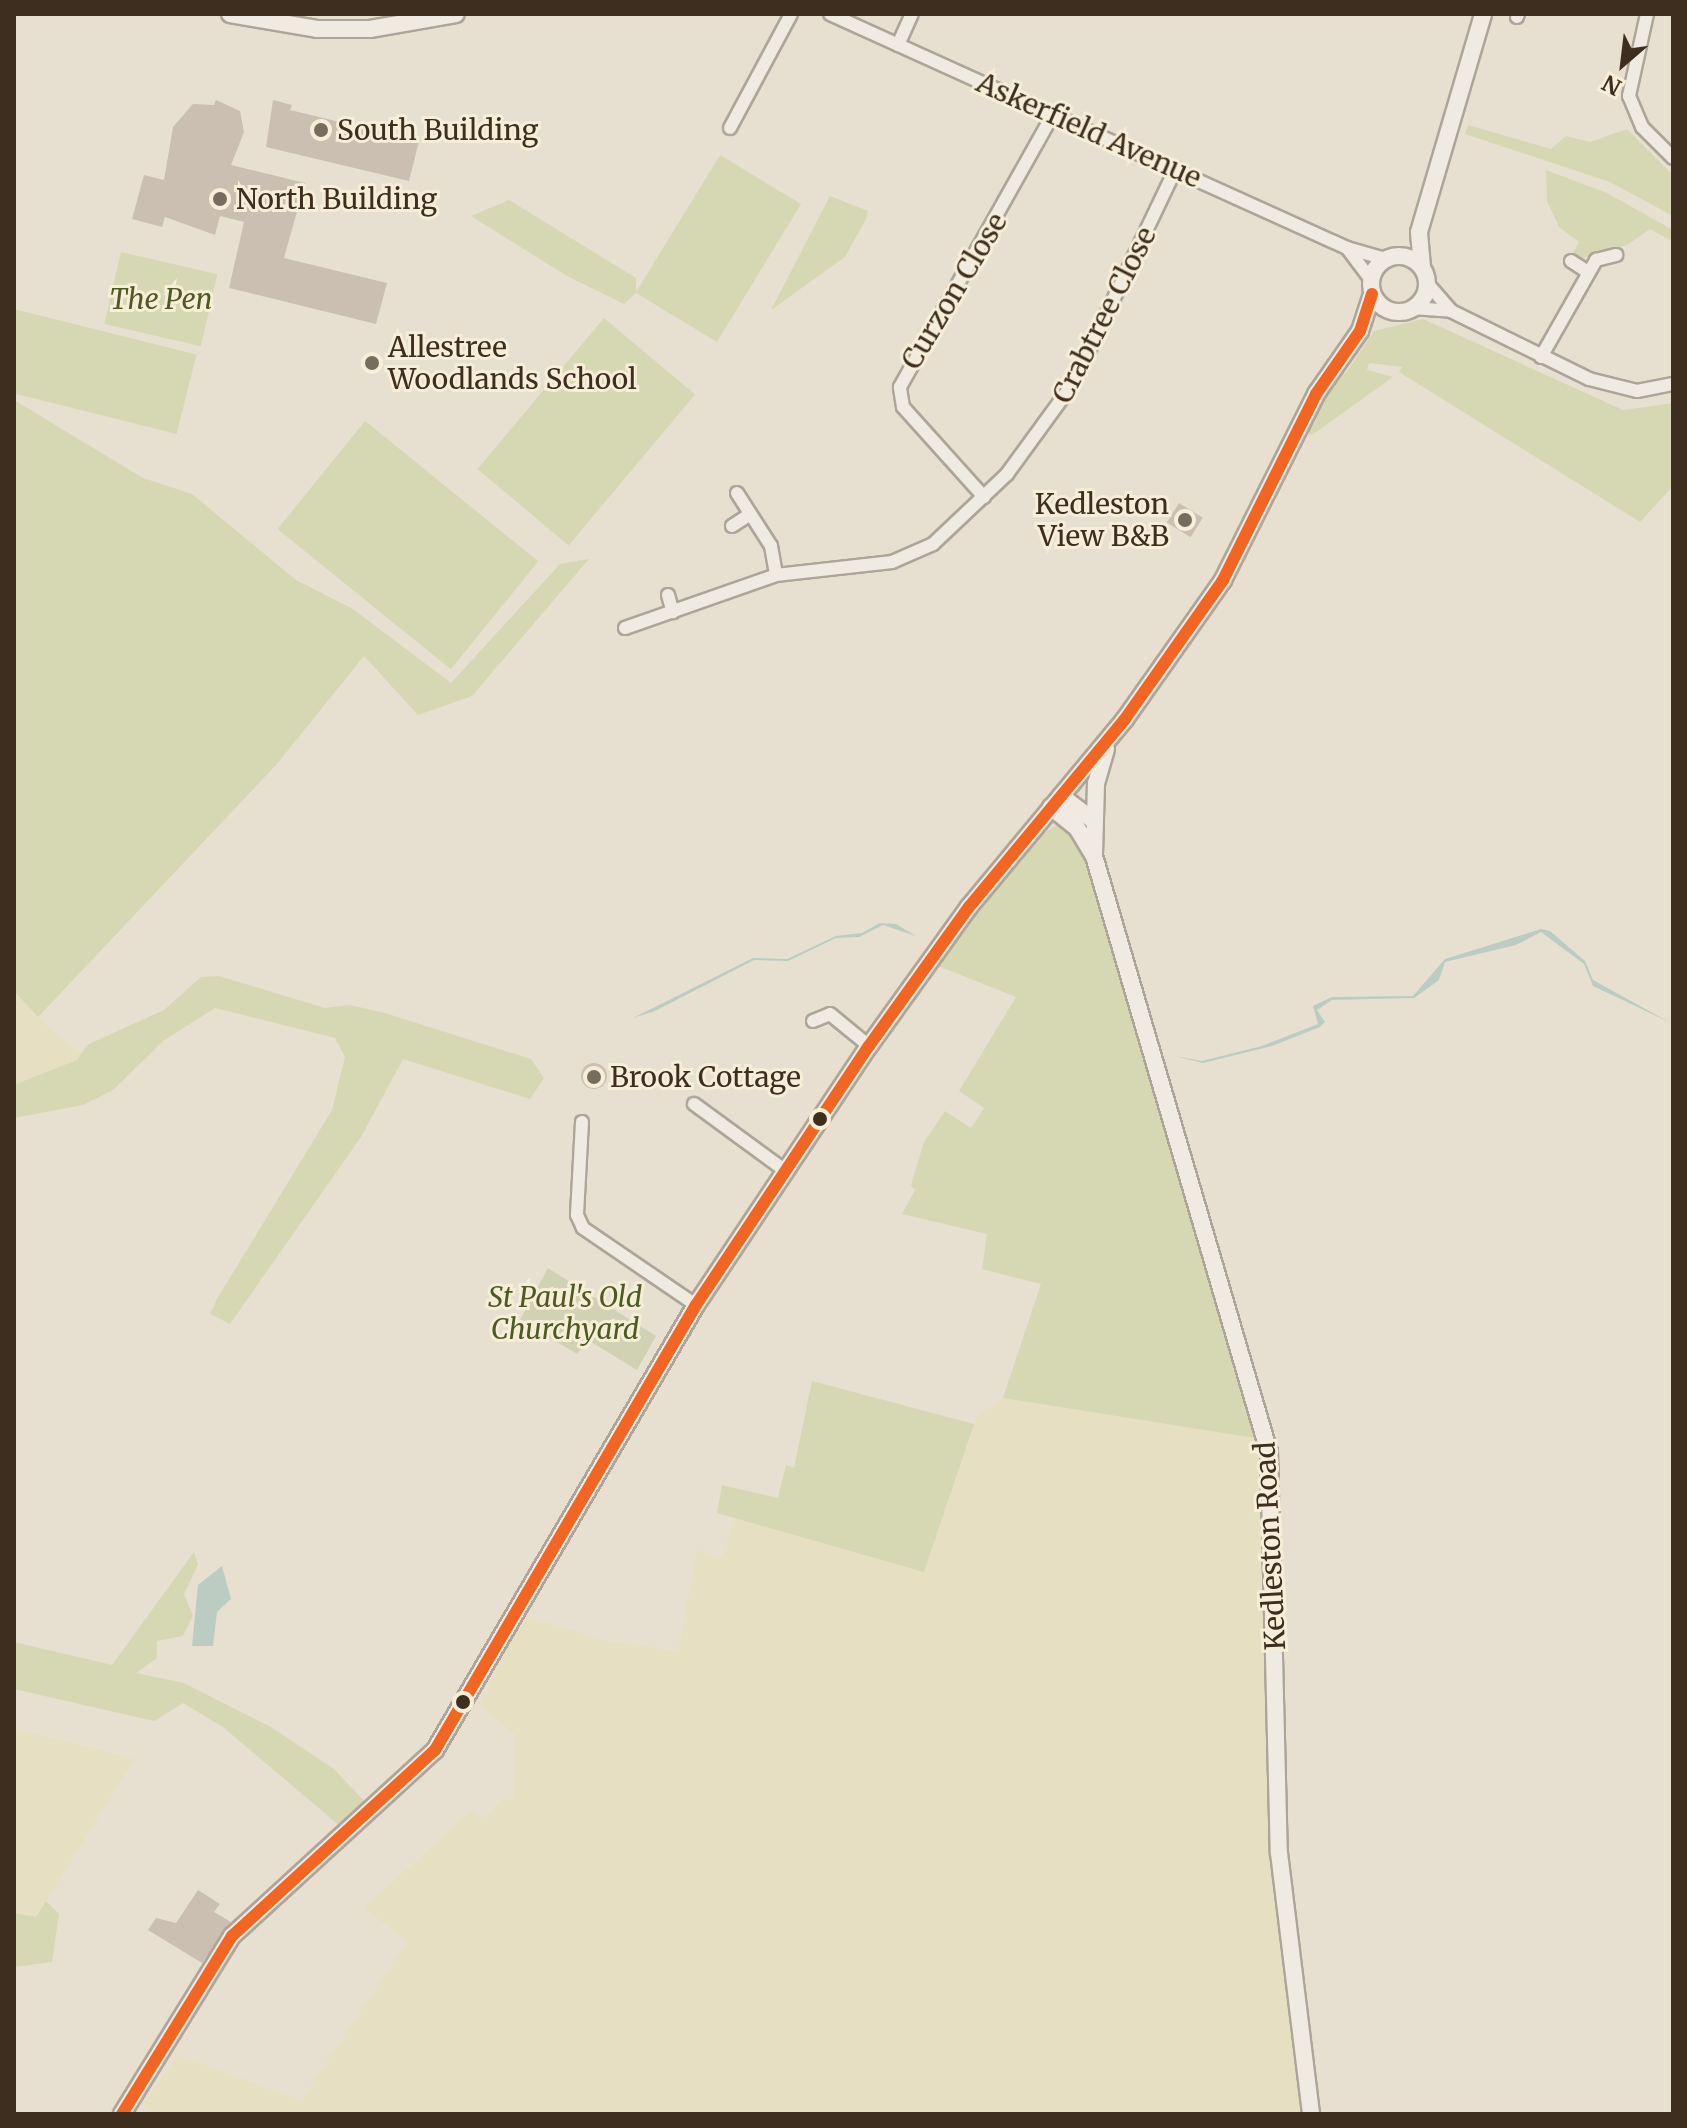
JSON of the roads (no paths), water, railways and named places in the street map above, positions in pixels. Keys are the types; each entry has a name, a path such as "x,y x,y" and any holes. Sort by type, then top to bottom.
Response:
{"street":[{"path":"230,14 317,29 370,29 456,14"},
{"path":"730,128 791,14"},
{"name":"Askerfield Avenue","path":"830,14 1347,248 1389,257"},
{"path":"898,45 912,14"},
{"path":"1412,308 1424,275 1419,232 1483,14"},
{"path":"1647,14 1629,96 1642,127 1673,158"},
{"path":"725,109 737,116"},
{"name":"Curzon Close","path":"984,497 903,407 900,387 1054,113"},
{"name":"Crabtree Close","path":"625,628 776,575 906,558 933,544 984,497 1029,448 1074,382 1176,168"},
{"path":"1419,232 1389,257 1424,275 1451,311"},
{"name":"Askerfield Avenue","path":"1347,248 1372,287"},
{"path":"1541,357 1596,260 1616,255"},
{"name":"Kedleston Road","path":"1311,2114 1279,1853 1269,1452 1094,856 1056,801 1111,736 1223,580 1316,394 1360,331 1372,287 1389,257"},
{"path":"1571,261 1588,272"},
{"path":"1372,287 1394,311 1412,308 1451,311 1541,357 1613,388 1673,384"},
{"name":"Kedleston Road","path":"1360,331 1394,311"},
{"path":"737,493 771,546 776,575"},
{"path":"732,526 749,515"},
{"path":"668,595 673,612"},
{"name":"Kedleston Road","path":"1094,856 1096,783 1111,736"},
{"path":"122,2114 232,1936 435,1750 696,1305 869,1046 1056,801 1094,821"},
{"path":"813,1021 830,1014 869,1046"},
{"path":"694,1104 787,1172"},
{"path":"582,1122 577,1215 583,1228 696,1305"}],"place":[{"name":"South Building","path":"321,130"},
{"name":"North Building","path":"220,199"},
{"name":"Allestree Woodlands School","path":"372,363"},
{"name":"Kedleston View B&B","path":"1185,520"},
{"name":"Brook Cottage","path":"594,1077"}],"park label":[{"name":"The Pen","path":"161,299"},
{"name":"St Paul's Old Churchyard","path":"565,1313"}]}
